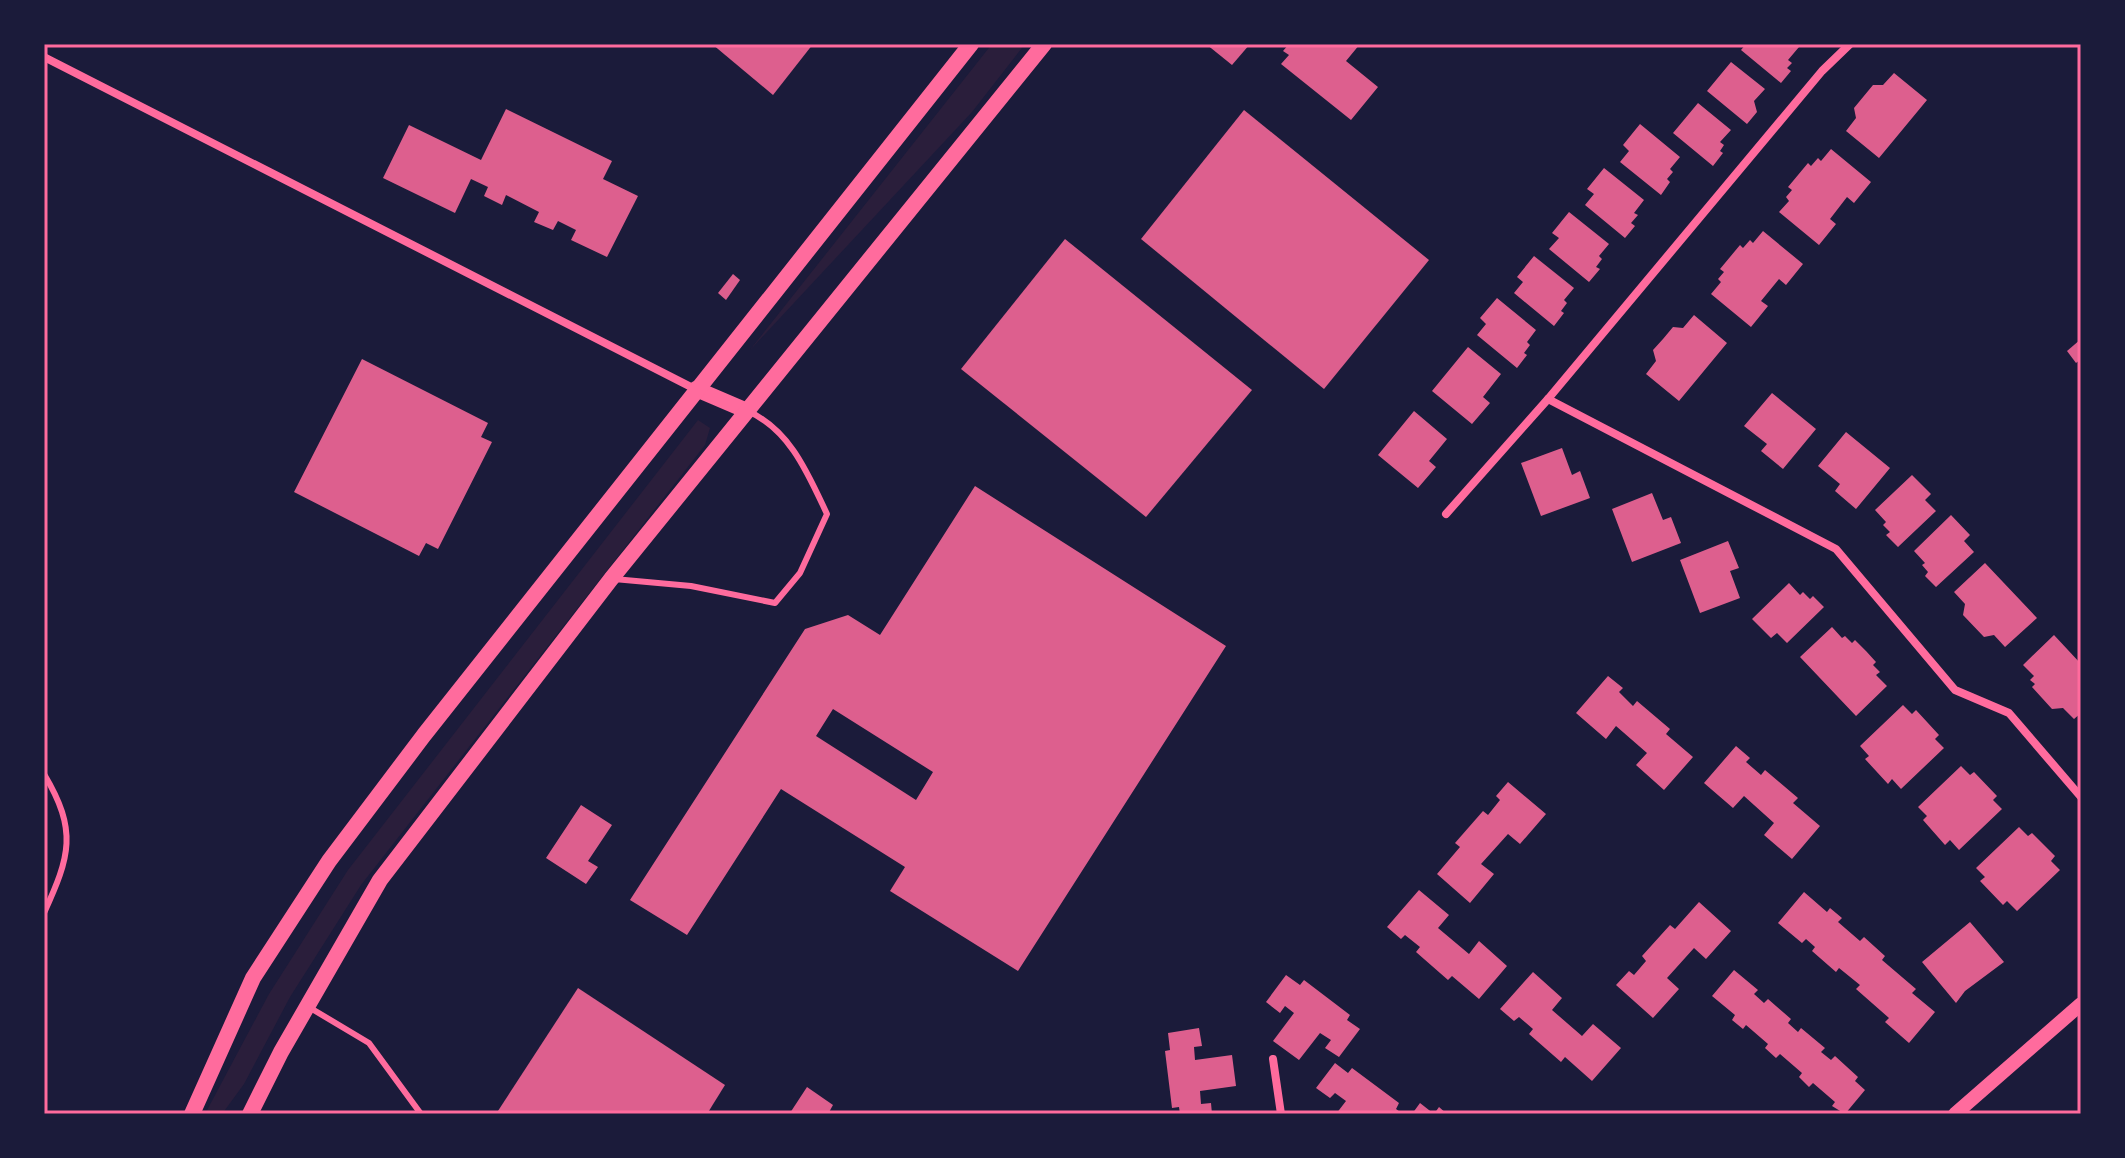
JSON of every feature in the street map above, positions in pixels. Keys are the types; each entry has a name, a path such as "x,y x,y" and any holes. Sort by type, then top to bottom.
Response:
{"main road":[{"path":"192,1114 253,978 329,861 696,389 971,44"},
{"path":"250,1114 307,1006 380,880 745,410 1044,44"},
{"path":"696,389 745,410"}],"street":[{"path":"1446,514 1548,399 1822,71 1850,44"},
{"path":"44,57 696,389"},
{"path":"1548,399 1836,549 1955,690 2009,713 2081,797"},
{"path":"1955,1114 2081,1004"},
{"path":"1273,1059 1281,1114"}],"lane":[{"path":"611,579 691,586 775,603 800,573 827,514 798,453 761,417 745,410"},
{"path":"44,774 66,818 67,862 44,913"},
{"path":"307,1006 369,1043 421,1114"}],"shaded area":[{"path":"992,44 1025,44 972,112 750,350"},
{"path":"698,420 710,428 705,445 361,885 290,997 244,1084 222,1114 205,1114 269,994 348,870"}],"building":[{"path":"712,44 813,44 773,95"},
{"path":"1206,44 1250,44 1232,65"},
{"path":"1289,44 1360,44 1346,61 1378,87 1351,120 1281,64 1289,55 1283,51"},
{"path":"1746,44 1794,44 1799,47 1788,60 1792,63 1787,68 1791,71 1781,83 1741,50"},
{"path":"1731,62 1765,89 1754,101 1757,112 1747,124 1707,91"},
{"path":"1894,73 1927,100 1879,158 1846,131 1856,118 1854,108 1873,85 1883,85"},
{"path":"1698,103 1731,130 1720,142 1724,145 1720,151 1723,153 1713,166 1673,133"},
{"path":"506,109 612,161 603,179 638,196 607,257 571,240 576,230 558,221 553,230 534,222 539,212 506,195 502,205 484,196 488,187 471,179 455,213 383,178 409,125 481,160"},
{"path":"1244,110 1429,260 1324,389 1141,239"},
{"path":"1640,124 1680,157 1670,169 1673,172 1667,179 1670,182 1661,195 1620,162 1629,151 1623,145"},
{"path":"1831,149 1871,182 1854,203 1847,197 1830,219 1836,224 1819,245 1779,212 1789,201 1786,197 1792,190 1788,187 1808,163 1811,166 1818,158 1821,161"},
{"path":"1604,168 1644,200 1634,213 1638,215 1631,223 1635,226 1625,238 1585,205 1594,194 1587,189"},
{"path":"1569,212 1609,244 1599,256 1602,259 1596,267 1600,269 1589,282 1549,249 1559,238 1552,233"},
{"path":"1763,231 1803,264 1786,285 1779,279 1761,301 1768,306 1751,327 1711,294 1721,282 1718,279 1724,272 1720,269 1740,245 1743,248 1750,240 1753,243"},
{"path":"1065,239 1252,390 1146,517 961,369"},
{"path":"1534,256 1574,288 1564,300 1567,303 1561,311 1564,313 1554,326 1514,293 1523,282 1517,277"},
{"path":"733,274 740,280 726,300 718,293"},
{"path":"1497,298 1536,330 1527,342 1530,345 1524,353 1527,355 1517,368 1477,335 1486,324 1480,318"},
{"path":"1694,315 1727,343 1679,401 1646,374 1656,361 1653,350 1673,327 1683,328"},
{"path":"2081,339 2081,359 2076,363 2067,351"},
{"path":"1468,347 1501,374 1483,397 1490,403 1472,424 1432,391"},
{"path":"362,359 488,423 481,437 492,442 438,549 426,543 419,556 294,492"},
{"path":"1772,393 1816,429 1783,469 1761,451 1767,444 1744,426"},
{"path":"1414,411 1447,439 1429,461 1436,467 1418,488 1378,455"},
{"path":"1846,432 1890,468 1856,509 1835,491 1840,484 1818,466"},
{"path":"1562,448 1572,475 1580,471 1590,498 1541,516 1521,463"},
{"path":"1912,475 1931,494 1925,500 1936,511 1898,547 1886,535 1890,532 1883,525 1886,522 1875,510"},
{"path":"975,486 1226,646 1018,971 890,891 905,867 781,789 687,935 630,900 805,629 848,615 880,635","holes":["833,709 933,772 916,800 816,736"]},
{"path":"1652,493 1663,520 1671,517 1681,543 1632,562 1612,509"},
{"path":"1951,515 1970,535 1964,541 1974,552 1936,587 1925,576 1928,572 1922,565 1925,563 1914,551"},
{"path":"1728,541 1739,568 1730,571 1740,598 1700,613 1680,560"},
{"path":"1985,563 2037,618 2005,647 1994,635 1984,637 1963,615 1965,604 1954,592"},
{"path":"1789,583 1800,595 1803,592 1810,599 1813,596 1824,607 1787,643 1777,633 1771,638 1752,619"},
{"path":"1832,627 1842,638 1845,636 1852,643 1855,640 1866,651 1876,662 1873,665 1880,672 1876,675 1887,686 1856,716 1800,657"},
{"path":"2054,635 2081,664 2081,713 2074,719 2063,708 2052,709 2032,687 2035,684 2030,680 2034,676 2023,665"},
{"path":"1608,676 1623,688 1619,692 1633,706 1637,701 1670,729 1666,734 1693,757 1664,790 1636,765 1647,753 1616,726 1606,739 1576,713"},
{"path":"1903,705 1912,714 1916,710 1939,735 1935,739 1944,748 1901,789 1892,779 1888,784 1865,759 1869,756 1860,746"},
{"path":"1736,746 1750,758 1746,762 1761,775 1765,770 1798,798 1793,803 1820,826 1792,859 1764,835 1774,823 1744,796 1733,808 1704,783"},
{"path":"1961,766 1970,775 1974,772 1997,796 1993,800 2002,809 1959,850 1950,840 1945,845 1923,820 1927,816 1918,807"},
{"path":"1508,782 1546,814 1520,844 1508,834 1481,864 1494,874 1470,903 1437,874 1460,847 1455,843 1483,811 1488,815 1500,800 1496,796"},
{"path":"581,805 612,825 588,861 598,867 586,884 546,858"},
{"path":"2019,827 2028,836 2032,833 2055,856 2051,861 2060,870 2017,911 2007,901 2003,905 1980,881 1985,877 1976,868"},
{"path":"1419,890 1449,915 1438,928 1469,954 1479,941 1507,966 1479,999 1452,976 1448,980 1416,952 1420,947 1405,935 1401,939 1387,927"},
{"path":"1804,892 1827,912 1830,908 1842,918 1838,922 1860,941 1864,937 1885,956 1882,960 1916,989 1912,993 1935,1012 1909,1043 1885,1022 1889,1018 1856,989 1860,985 1839,968 1836,972 1812,951 1815,947 1806,939 1802,943 1778,923"},
{"path":"1699,902 1731,931 1706,959 1694,948 1667,978 1679,989 1653,1018 1616,985 1629,971 1634,975 1646,961 1642,956 1670,925 1675,929"},
{"path":"1970,922 2004,962 1965,991 1956,1003 1922,962"},
{"path":"1734,970 1758,990 1754,994 1764,1003 1768,999 1791,1019 1788,1023 1798,1032 1801,1028 1825,1048 1821,1052 1831,1060 1835,1056 1858,1077 1855,1081 1865,1090 1845,1114 1832,1106 1835,1102 1813,1083 1809,1087 1799,1077 1802,1073 1780,1054 1776,1058 1765,1048 1768,1044 1746,1025 1743,1029 1732,1020 1735,1015 1712,996"},
{"path":"1533,972 1562,998 1552,1010 1582,1036 1593,1024 1621,1048 1592,1081 1565,1057 1561,1062 1529,1034 1533,1029 1519,1017 1514,1021 1500,1009"},
{"path":"1286,975 1300,985 1304,980 1350,1015 1347,1020 1360,1029 1339,1057 1325,1048 1331,1040 1320,1033 1299,1060 1273,1041 1294,1013 1285,1006 1280,1013 1266,1002"},
{"path":"578,988 725,1085 707,1114 496,1114"},
{"path":"1199,1028 1202,1046 1194,1047 1195,1060 1232,1055 1236,1086 1200,1091 1201,1104 1211,1103 1212,1114 1180,1114 1179,1107 1172,1108 1165,1051 1170,1050 1168,1033"},
{"path":"1335,1063 1348,1073 1352,1068 1399,1103 1396,1109 1403,1114 1336,1114 1346,1101 1335,1093 1330,1098 1316,1088"},
{"path":"807,1087 833,1105 828,1114 790,1113"},
{"path":"1420,1103 1434,1114 1412,1114"},
{"path":"1439,1107 1447,1114 1434,1114"}]}
